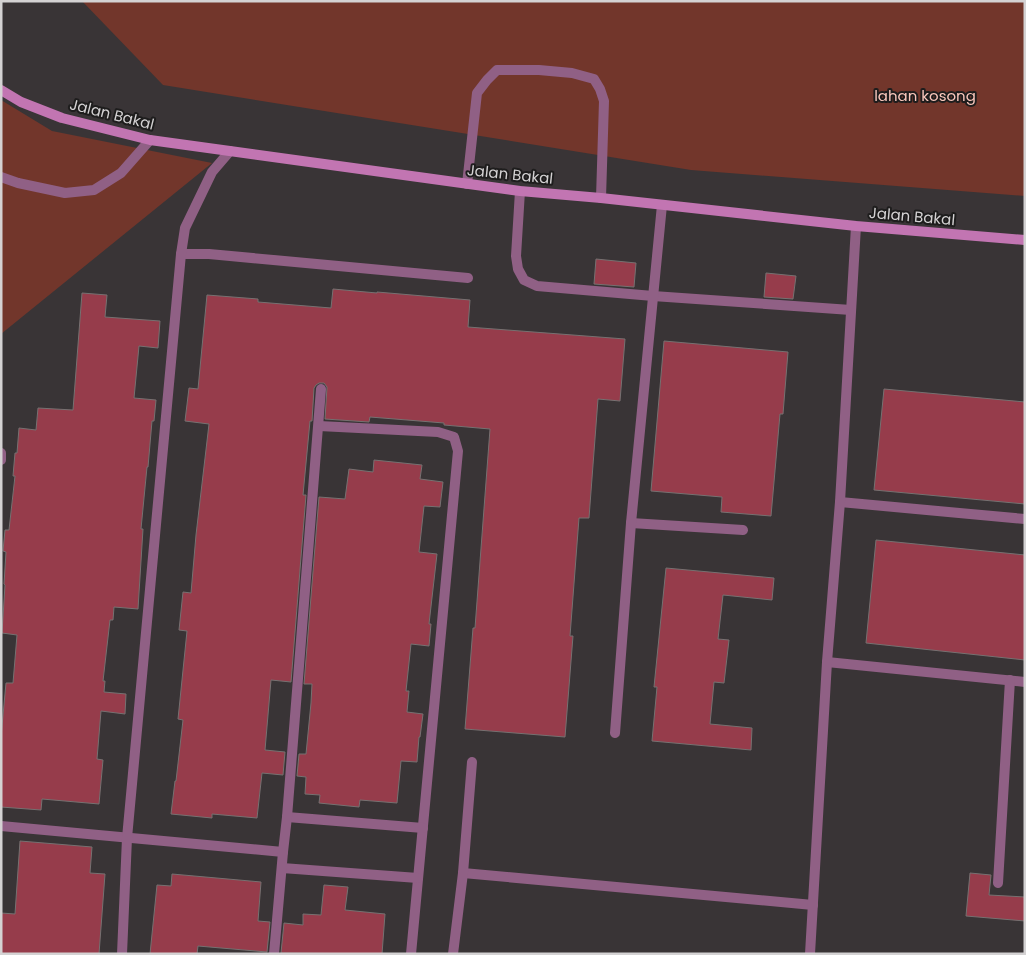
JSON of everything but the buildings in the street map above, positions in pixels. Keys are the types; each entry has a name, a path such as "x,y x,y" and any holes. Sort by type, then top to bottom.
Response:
{"street":[{"path":"468,184 477,93 487,80 497,70 539,70 572,73 594,79 604,101 601,198"},
{"name":"Jalan Bakal","path":"1,90 21,102 62,118 150,140 520,191 856,226 1025,240"},
{"path":"1,177 18,184 65,193 94,190 121,173 150,140"},
{"path":"122,954 127,838 181,254 185,228 212,172 230,151"},
{"path":"520,191 516,256 518,269 524,280 536,286 851,310"},
{"path":"615,734 631,523 662,205"},
{"path":"810,954 856,226"},
{"path":"181,254 209,254 468,278"},
{"path":"274,954 287,818 321,389"},
{"path":"319,426 438,432 454,437 458,451 411,954"},
{"path":"1,453 1,460"},
{"path":"840,502 1025,519"},
{"path":"631,523 743,530"},
{"path":"827,662 1025,682"},
{"path":"998,883 1010,680"},
{"path":"453,954 463,873 472,762"},
{"path":"287,818 423,828"},
{"path":"1,826 283,852"},
{"path":"282,868 418,878"},
{"path":"463,873 813,905"}],"green space":[{"name":"lahan kosong","path":"82,1 1025,1 1025,196 691,170 163,85"},
{"path":"1,100 52,131 212,163 1,334"}]}
